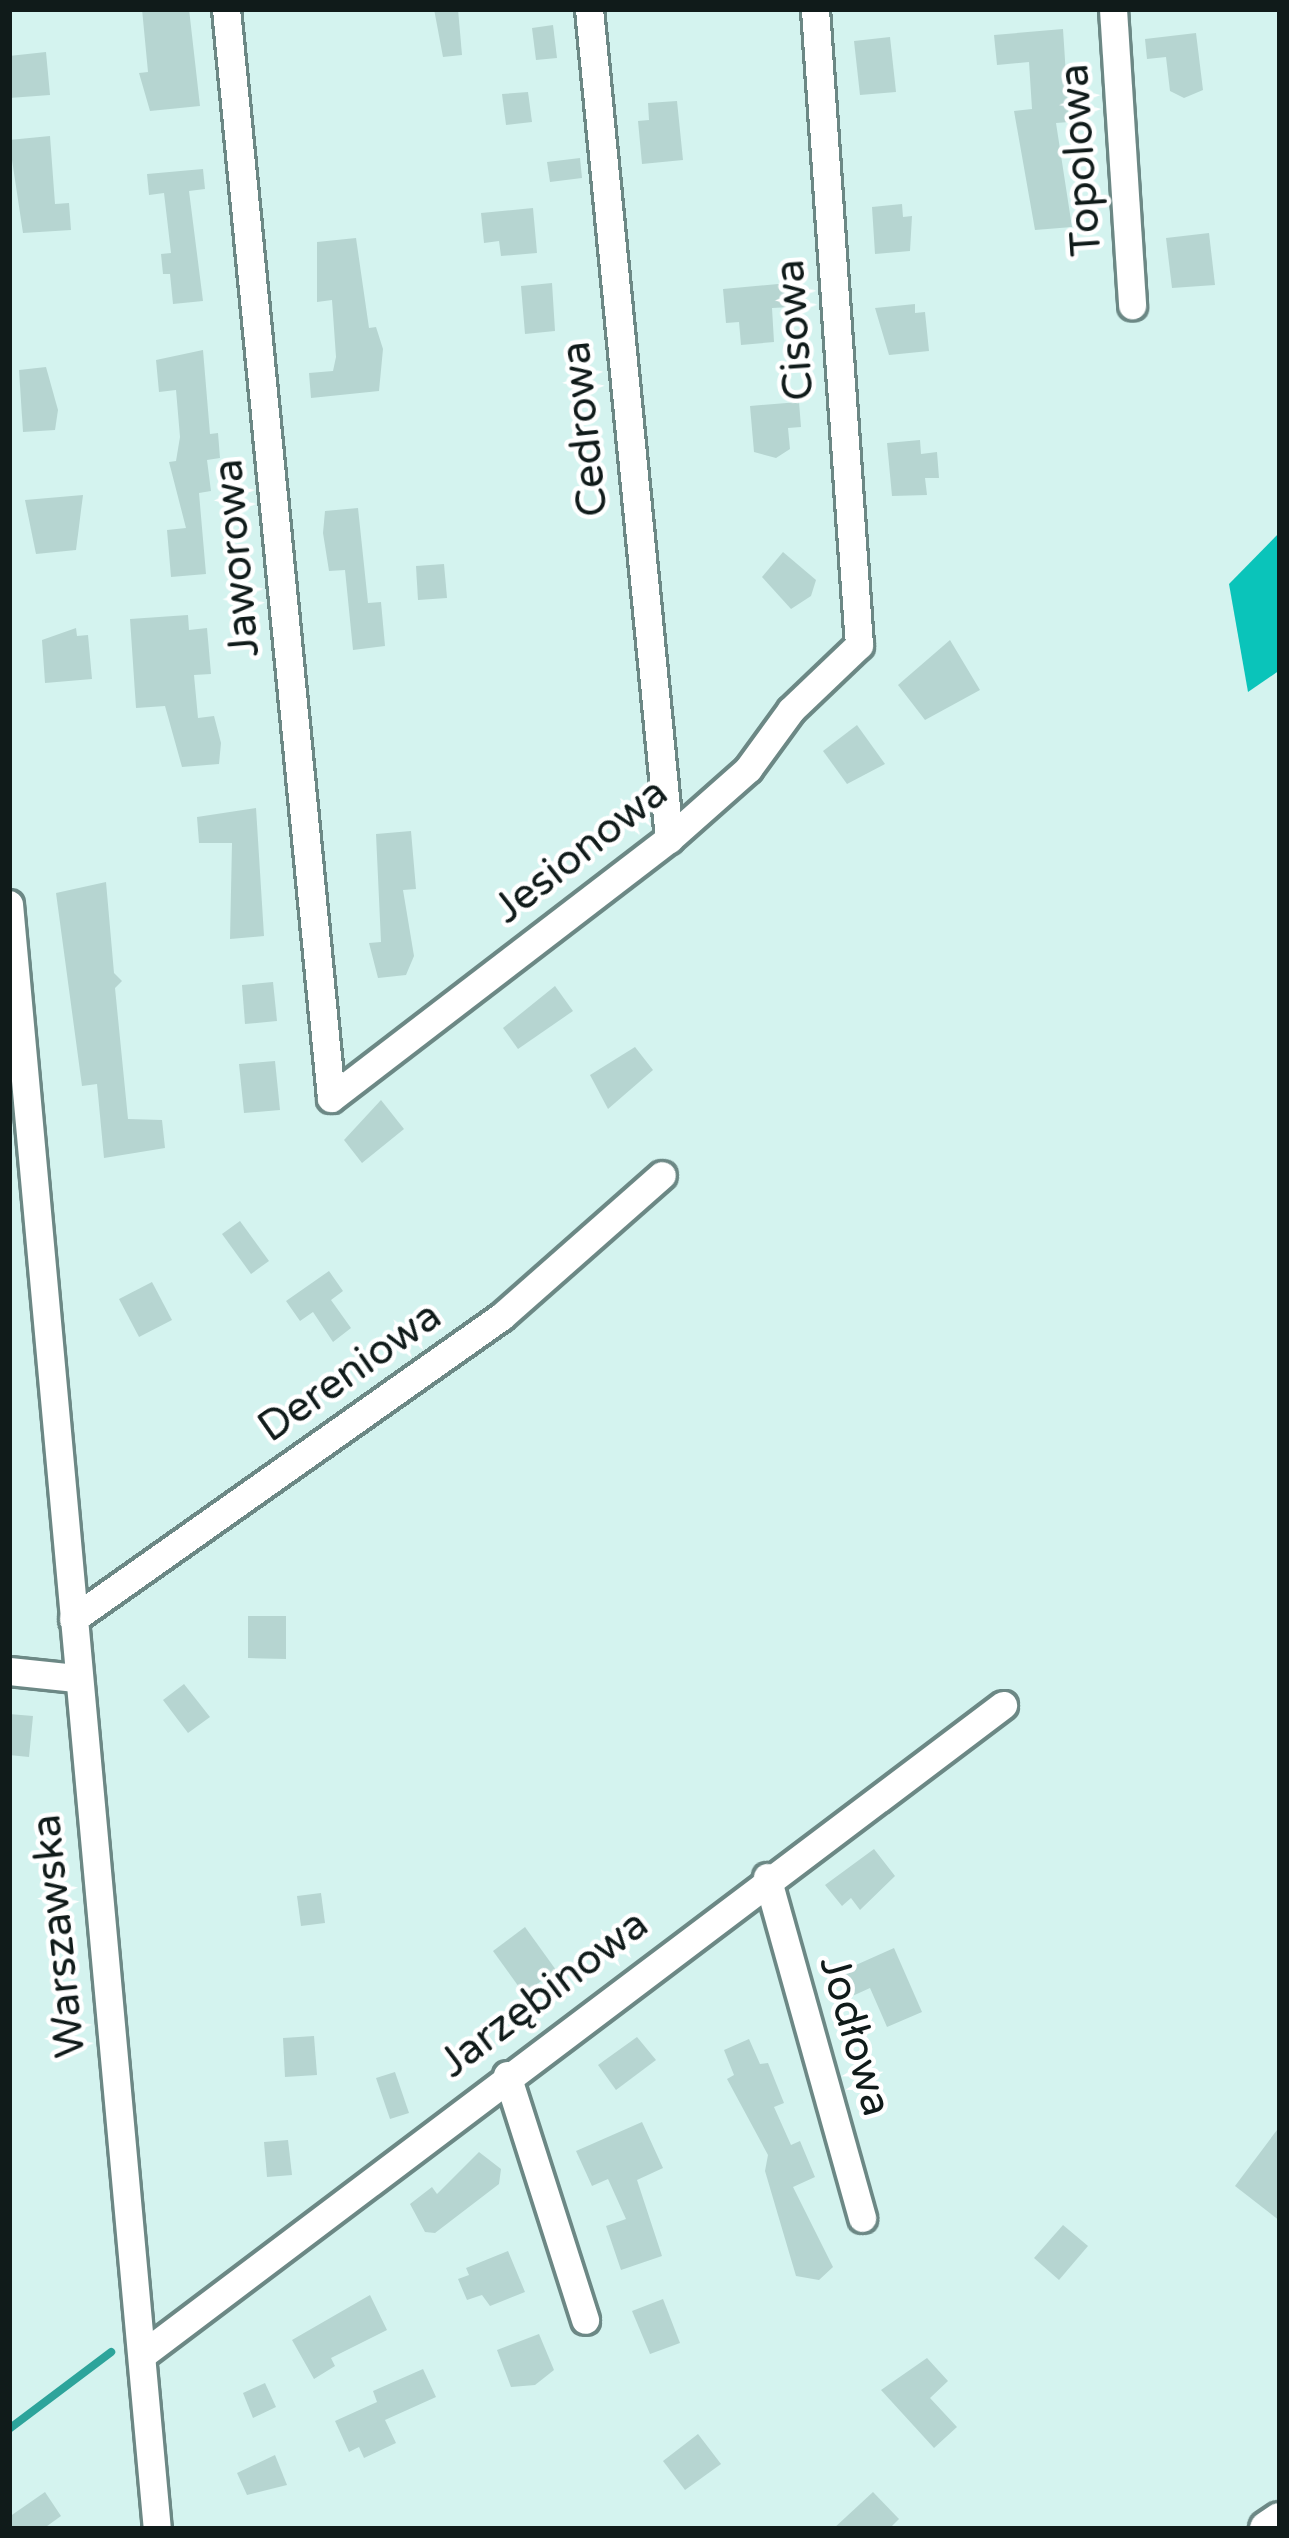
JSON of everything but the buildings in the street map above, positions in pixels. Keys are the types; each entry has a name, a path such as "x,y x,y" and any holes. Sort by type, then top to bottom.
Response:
{"main road":[{"path":"1268,2529 1280,2521"}],"street":[{"name":"Jaworowa","path":"226,9 331,1098"},
{"name":"Cedrowa","path":"589,9 669,839"},
{"name":"Cisowa","path":"814,9 860,645"},
{"name":"Topolowa","path":"1113,9 1132,305"},
{"name":"Jesionowa","path":"331,1098 669,839 748,769 790,710 860,645"},
{"name":"Warszawska","path":"9,904 20,1144 73,1619 157,2529"},
{"name":"Dereniowa","path":"73,1619 502,1316 662,1175"},
{"path":"9,1671 76,1678"},
{"name":"Jarzębinowa","path":"142,2355 767,1877 1003,1705"},
{"name":"Jodłowa","path":"767,1877 862,2218"},
{"path":"506,2075 585,2320"}],"shaded area":[{"path":"1280,532 1280,670 1248,692 1229,584"}],"waterway":[{"path":"9,2429 111,2352"}]}
